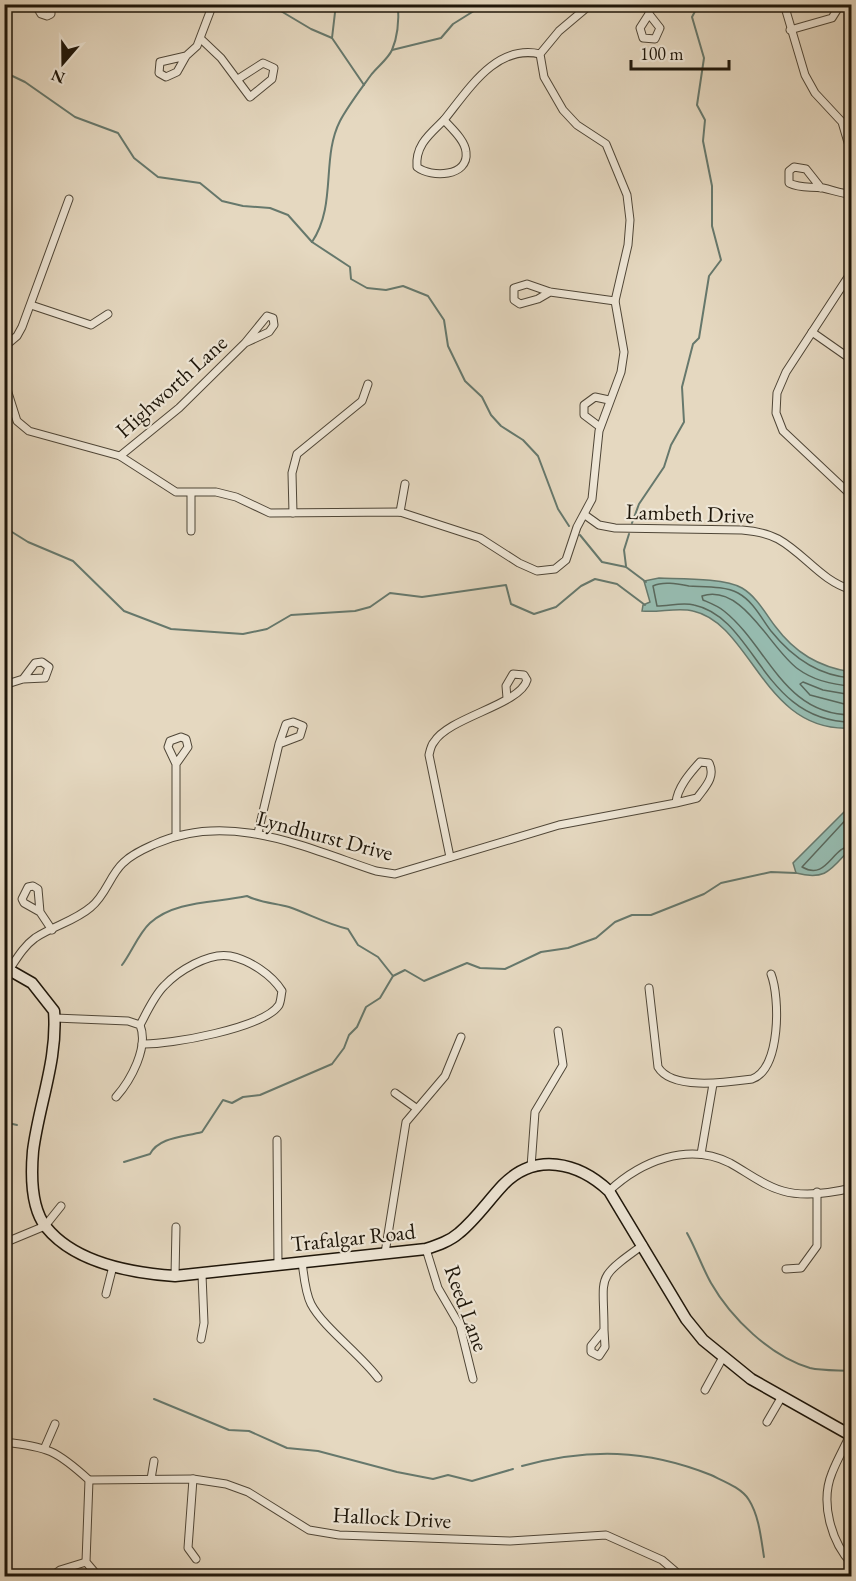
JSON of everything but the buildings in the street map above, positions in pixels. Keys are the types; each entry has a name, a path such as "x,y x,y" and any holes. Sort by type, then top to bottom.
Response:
{"street":[{"path":"35,4 41,14 47,16 51,14 51,4"},
{"path":"186,56 201,39 213,4"},
{"path":"4,380 17,421 29,431 120,456 176,492 191,494 216,492 236,497 270,513 400,512 480,538 519,563 537,570 555,569 566,560 577,526 592,499 600,427 621,372 624,352 615,301 628,245 630,220 627,195 606,144 578,125 552,94 544,77 540,54 559,31 591,4"},
{"path":"649,4 649,14"},
{"path":"790,30 831,18 837,10 836,4"},
{"path":"785,5 790,30 805,75 815,93 842,122 852,156"},
{"path":"201,39 238,79 250,97 272,80 274,68 263,63 238,79"},
{"path":"444,120 461,140 466,152 463,164 454,171 435,175 425,173 417,167 416,156 421,144 488,68 510,54 526,51 540,54"},
{"path":"842,122 852,120"},
{"path":"821,188 806,169 795,167 789,171 789,183 797,187 821,188 842,194 852,194"},
{"path":"4,347 17,336 31,305 69,199"},
{"path":"852,271 782,383 777,393 776,413 783,431 852,496"},
{"path":"550,292 538,299 520,304 514,300 512,294 514,288 527,284 550,292 615,301"},
{"path":"31,305 91,326 108,314"},
{"path":"812,332 852,360"},
{"name":"Highworth Lane","path":"120,456 178,408 245,343"},
{"path":"293,513 292,473 297,454 362,401 368,384"},
{"path":"600,427 584,415 584,405 595,397 609,400"},
{"path":"400,512 405,484"},
{"path":"190,531 191,494"},
{"name":"Lambeth Drive","path":"585,514 599,525 615,528 760,532 794,550 838,586 852,590"},
{"path":"4,685 23,679"},
{"path":"450,856 429,755 434,741 447,730 507,698"},
{"path":"258,833 279,744"},
{"name":"Lyndhurst Drive","path":"7,968 25,947 92,907 104,894 122,863 135,854 176,835 203,831 258,833 376,871 395,874 559,825 676,803 698,798 711,778 712,770 709,763 700,762 676,795 676,803"},
{"path":"176,835 177,764"},
{"path":"40,912 52,930"},
{"path":"140,1025 164,986 178,974 212,958 229,956 255,967 276,982 282,991 279,1004 268,1015 249,1023 194,1039 142,1044"},
{"path":"7,968 32,983 48,1000 55,1018 51,1065 33,1152 36,1206 45,1226"},
{"path":"649,988 661,1072 669,1078 713,1084 758,1077 767,1066 777,1017 776,987 771,974"},
{"path":"55,1018 128,1021 140,1025 144,1035 142,1044 125,1087 116,1097"},
{"path":"531,1167 535,1112 563,1065 558,1031"},
{"path":"385,1252 406,1122 445,1076 461,1037"},
{"path":"701,1154 713,1084"},
{"path":"394,1093 416,1108"},
{"path":"277,1140 278,1265"},
{"path":"609,1191 624,1177 644,1165 668,1156 701,1154 728,1162 770,1187 804,1194 852,1188"},
{"name":"Trafalgar Road","path":"45,1226 73,1250 113,1266 146,1274 202,1275 426,1249 457,1235 504,1184 531,1167 551,1164 579,1169 595,1178 609,1191 686,1319 722,1359 781,1398 851,1436"},
{"path":"786,1269 801,1268 817,1246 817,1192"},
{"path":"4,1243 45,1226 61,1206"},
{"path":"175,1276 176,1227"},
{"path":"604,1330 602,1285 606,1274 643,1245"},
{"name":"Reed Lane","path":"426,1249 438,1288 459,1326 473,1379"},
{"path":"302,1263 311,1304 366,1362 378,1378"},
{"path":"106,1294 113,1266"},
{"path":"201,1339 204,1323 202,1275"},
{"path":"705,1390 722,1359"},
{"path":"767,1422 781,1398"},
{"path":"45,1447 55,1424"},
{"path":"851,1436 831,1474 827,1494 831,1525 840,1552 852,1564"},
{"path":"4,1442 45,1447 64,1458 89,1480 86,1562 98,1576"},
{"path":"151,1479 154,1461"},
{"path":"193,1479 188,1548 196,1559"},
{"name":"Hallock Drive","path":"89,1480 193,1479 226,1484 248,1492 309,1530 339,1535 510,1541 599,1535 633,1545 662,1560 676,1572"},
{"path":"52,1576 60,1570 86,1562"}],"water":[{"path":"659,578 724,582 742,588 756,601 783,636 799,651 818,662 851,672 851,728 821,725 797,714 778,697 730,635 713,620 687,610 642,611 643,605 650,602 644,581"},
{"path":"851,805 851,848 833,867 822,874 796,873 793,863"}],"waterway":[{"path":"269,4 311,29 332,38"},
{"path":"336,4 332,38 364,85"},
{"path":"312,242 320,228 324,213 334,135 351,104 392,50 398,27 398,4"},
{"path":"392,50 441,38 453,24 485,4"},
{"path":"632,523 639,504 664,467 671,445 684,422 682,387 693,344 699,338 709,276 721,260 712,226 712,186 703,141 705,120 697,105 704,58 692,17 699,4"},
{"path":"4,72 25,82 75,117 118,133 134,158 158,177 200,183 222,201 243,206 270,208 288,215 312,242 350,267 351,279 367,288 386,290 403,286 428,296 444,320 448,346 465,381 482,397 491,415 501,426 523,440 538,456 558,509 569,526"},
{"path":"4,527 28,542 73,561 124,611 171,629 243,634 267,629 291,615 355,611 370,607 390,593 422,597 506,585 511,604 534,614 556,607 581,586 595,579 617,584 645,605"},
{"path":"626,566 624,550 629,534"},
{"path":"580,535 602,562 626,567 646,582"},
{"path":"124,1162 150,1154 154,1148 166,1141 202,1132 223,1100 232,1103 243,1097 260,1095 332,1064 344,1048 349,1035 357,1027 366,1007 380,998 393,976 405,970 424,981 467,963 480,968 505,969 541,952 568,948 596,938 615,922 632,915 651,915 704,894 721,883 771,872 796,873"},
{"path":"122,965 146,927 160,916 184,906 247,896 262,902 289,907 348,929 358,945 378,957 393,976"},
{"path":"4,1122 17,1125"},
{"path":"687,1233 719,1296 741,1322 766,1345 780,1355 810,1368 852,1371"},
{"path":"154,1399 229,1430 249,1431 287,1448 318,1451 397,1472 433,1479 448,1475 472,1481 513,1469"},
{"path":"522,1466 571,1456 617,1454 663,1460 711,1475 737,1488 749,1500 761,1535 764,1557"}]}
